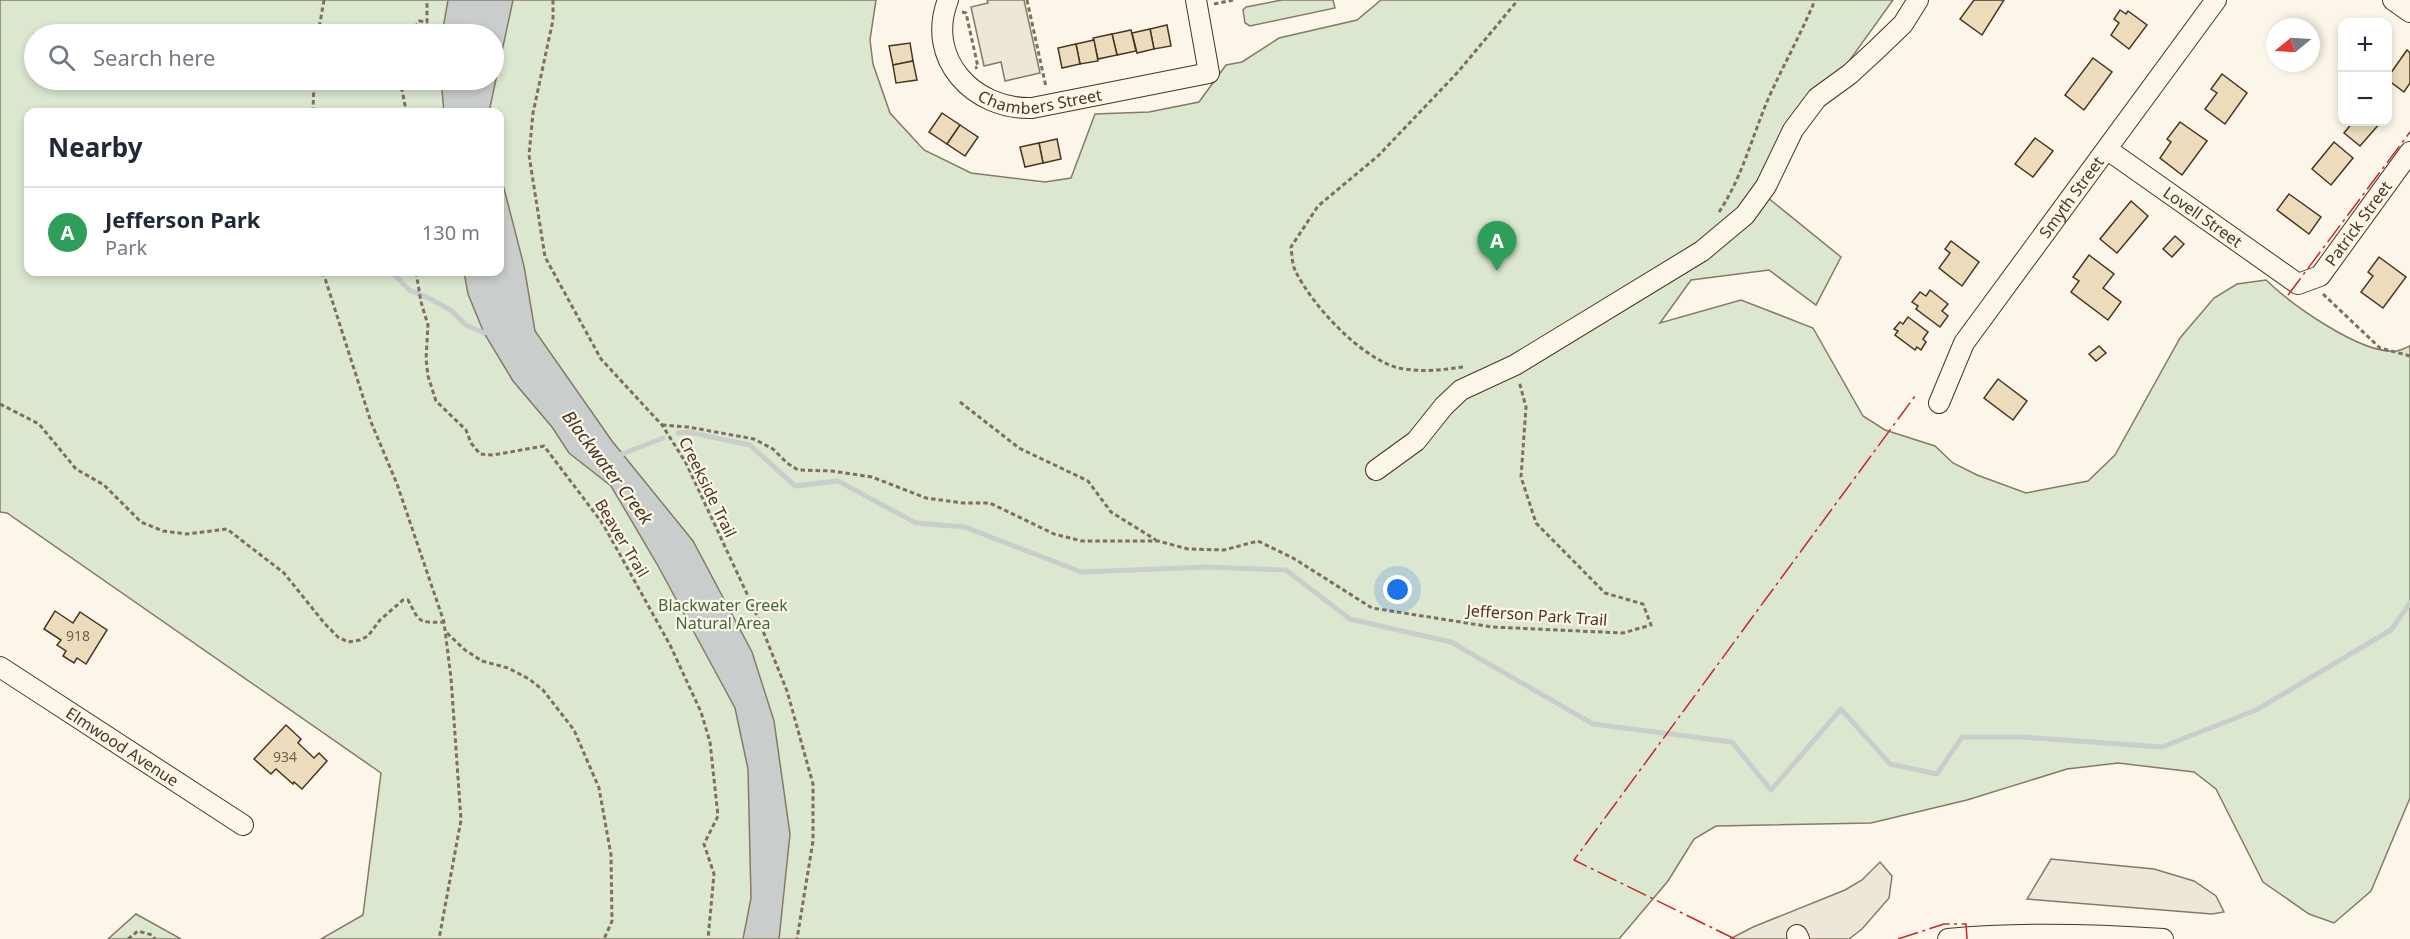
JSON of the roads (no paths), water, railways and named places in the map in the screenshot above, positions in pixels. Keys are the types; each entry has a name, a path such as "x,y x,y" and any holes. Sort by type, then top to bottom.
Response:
{"street":[{"path":"1376,470 1416,441 1444,406 1461,390 1515,365 1702,251 1745,215 1766,186 1793,130 1817,98 1850,74 1903,24 1918,0"},
{"name":"Smyth Street","path":"1939,403 1964,343 2216,0"},
{"path":"2393,0 2410,12"},
{"name":"Chambers Street","path":"953,5 943,18 943,31 949,59 965,84 989,101 1003,106 1032,108 1209,73 1204,2"},
{"name":"Lovell Street","path":"2108,150 2303,282"},
{"name":"Patrick Street","path":"2303,282 2320,276 2410,153"},
{"name":"Elmwood Avenue","path":"0,667 243,825"},
{"path":"1948,939 2089,934 2163,939"}],"water":[{"path":"448,0 513,0 504,42 504,24 444,24"},
{"path":"442,90 494,90 490,108 444,108"},
{"name":"Blackwater Creek","path":"504,188 524,266 535,331 612,441 693,541 752,652 774,721 790,834 779,939 743,939 751,898 748,769 735,708 657,564 611,486 569,453 552,427 513,381 484,333 468,294 465,276 504,276"}],"waterway":[{"path":"396,276 409,290 452,311 466,325 484,333 490,331"},
{"path":"678,433 688,432 750,445 795,486 838,481 916,523 965,527 1081,572 1207,567 1286,570 1350,619 1451,642 1593,724 1732,742 1771,790 1841,709 1890,764 1937,774 1962,737 2022,737 2162,747 2256,710 2391,630 2410,603"},
{"name":"Blackwater Creek","path":"617,456 663,438"}],"place":[{"name":"Jefferson Park","path":"1497,271"}],"park label":[{"name":"Blackwater Creek Natural Area","path":"723,614"}]}
